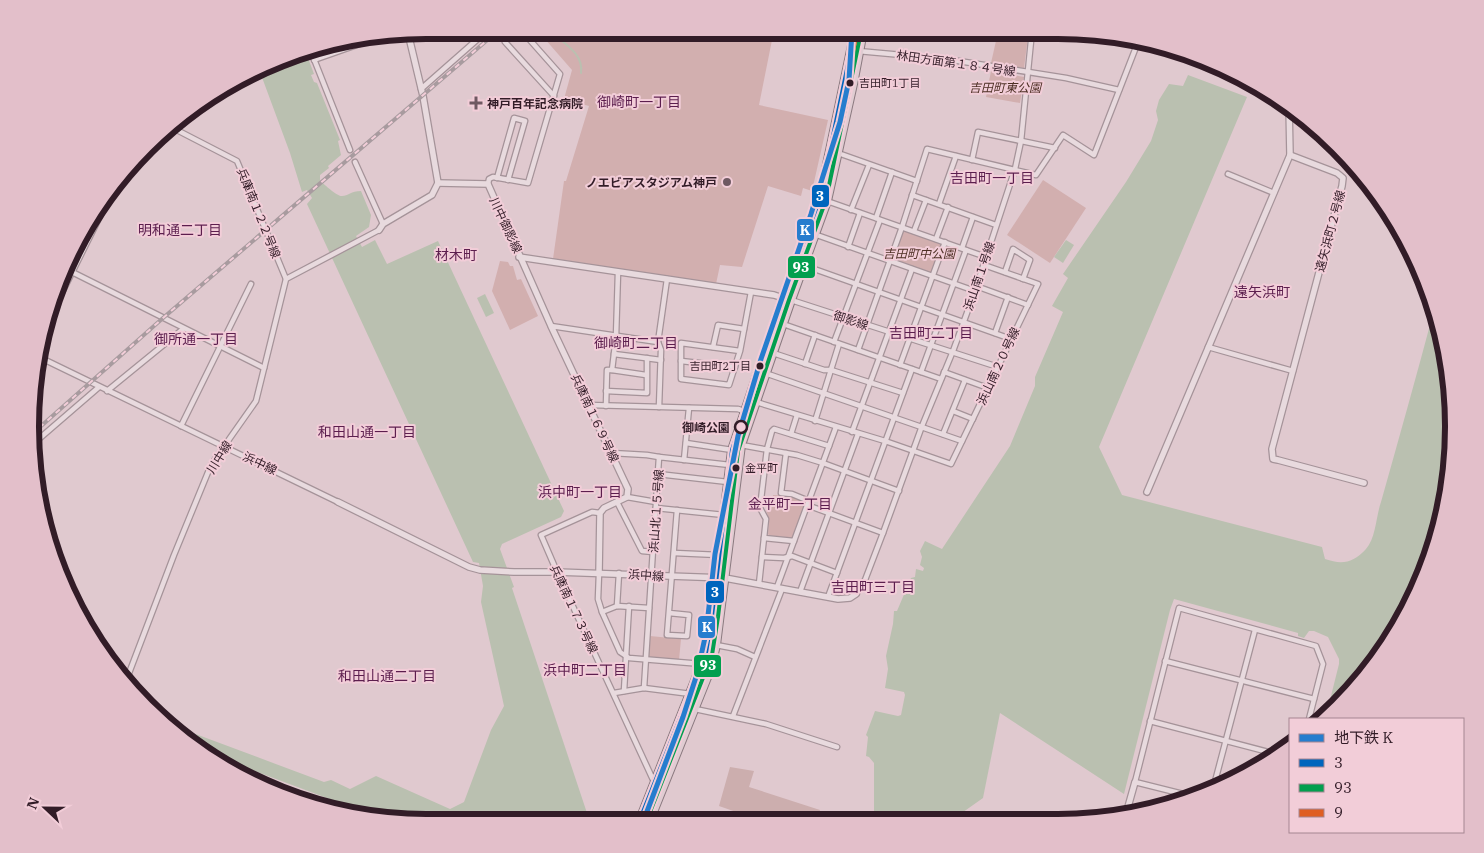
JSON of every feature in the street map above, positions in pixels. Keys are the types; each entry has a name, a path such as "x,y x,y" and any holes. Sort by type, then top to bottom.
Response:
{"main road":[{"path":"642,814 706,653 721,578 741,445 748,412 756,402 783,324 787,299 803,265 826,201 838,153 856,51 855,39"},
{"path":"652,814 710,670 716,645 721,578 719,555 732,450 748,412 820,198 860,39"}],"street":[{"path":"421,89 478,39"},
{"path":"509,39 505,42 554,96"},
{"path":"488,184 489,179 497,178 528,183 554,96 560,74 528,39"},
{"name":"浜山南１号線","path":"856,594 865,580 922,426 964,322 1016,169 1021,141 1031,39"},
{"path":"286,279 361,240 378,230 383,224 432,195 438,183 421,89 410,40"},
{"path":"314,60 357,45"},
{"path":"858,350 902,227 927,149 1036,175 1063,135 1094,155 1136,47"},
{"name":"林田方面第１８４号線","path":"856,51 930,57 1066,78 1119,90"},
{"path":"313,56 350,150"},
{"path":"1147,492 1290,155 1289,116"},
{"path":"497,178 514,118 525,121 508,180"},
{"name":"兵庫南１２２号線","path":"177,130 238,161 286,279"},
{"path":"972,160 978,132 1055,148"},
{"path":"508,141 518,145"},
{"path":"838,153 917,181"},
{"name":"遠矢浜町２号線","path":"1290,155 1338,173 1343,178 1272,449 1273,459 1364,483"},
{"path":"939,204 956,156"},
{"path":"355,162 383,224"},
{"path":"851,210 869,165"},
{"path":"815,421 831,370 844,317 868,254 892,172"},
{"path":"1228,174 1274,193"},
{"name":"川中御影線","path":"438,183 488,184 519,257 787,299"},
{"path":"912,195 996,225"},
{"path":"914,232 926,200"},
{"path":"826,201 986,257"},
{"path":"936,239 948,207"},
{"path":"848,247 860,213"},
{"path":"921,372 953,284 973,217"},
{"path":"814,234 953,284 1008,297 1028,304"},
{"path":"900,365 945,242"},
{"path":"1005,272 1013,249 1030,260 1023,279"},
{"name":"兵庫南１６９号線","path":"519,257 628,489 627,497"},
{"path":"803,265 1012,339"},
{"name":"浜山南２０号線","path":"914,451 951,464 1038,284 984,265"},
{"path":"800,592 844,471 862,406 912,269"},
{"path":"71,272 264,368"},
{"path":"612,370 616,337 618,272"},
{"name":"川中線","path":"129,674 211,465 256,401 286,279"},
{"path":"659,407 661,350 658,342 667,279"},
{"path":"181,426 251,284"},
{"path":"740,351 681,343 681,379 729,385 740,351 751,292"},
{"path":"995,333 1008,297"},
{"name":"御影線","path":"787,299 998,367"},
{"path":"783,324 941,379"},
{"path":"713,347 718,325 744,329"},
{"path":"551,326 658,342"},
{"path":"108,391 183,329"},
{"path":"805,364 815,336"},
{"path":"1208,347 1293,371"},
{"path":"773,353 903,393"},
{"path":"614,354 661,360"},
{"path":"606,391 646,393 647,358"},
{"name":"浜中線","path":"45,360 469,567 480,570 514,572 721,578 828,597 850,598 856,594"},
{"path":"682,360 735,367"},
{"path":"828,597 912,369"},
{"path":"606,406 607,370 646,374"},
{"path":"944,372 988,388"},
{"path":"765,373 962,441"},
{"path":"943,434 965,380"},
{"path":"39,438 99,387"},
{"path":"756,402 914,451"},
{"path":"589,405 738,409 748,412"},
{"path":"684,460 688,408"},
{"path":"953,411 973,419"},
{"path":"791,434 797,415"},
{"path":"733,716 756,657 780,588 788,557 836,427"},
{"path":"759,584 766,519 760,508 767,449 772,430 774,429 829,446"},
{"path":"686,444 732,450"},
{"path":"741,445 823,462 899,492"},
{"path":"786,453 781,493 792,494 828,513 883,533"},
{"path":"612,454 659,457"},
{"name":"浜山北１５号線","path":"644,688 659,457 730,465"},
{"path":"658,474 728,482"},
{"path":"656,502 627,497 604,508 600,513 598,599 620,652 626,657 702,664"},
{"path":"617,502 642,551 653,552"},
{"path":"656,508 724,515"},
{"path":"669,613 688,615 687,636 667,635 677,510"},
{"name":"兵庫南１７３号線","path":"600,513 592,512 542,535 557,572 655,784 661,793"},
{"path":"764,538 794,541"},
{"path":"674,553 719,555"},
{"path":"762,557 784,558 792,556 837,573"},
{"path":"617,606 619,574"},
{"path":"602,612 617,606 649,608"},
{"path":"624,691 629,606"},
{"path":"1128,808 1179,608 1316,646 1323,664 1309,718"},
{"path":"1215,781 1254,630"},
{"path":"716,645 737,649 756,657"},
{"path":"1165,661 1314,700"},
{"path":"614,692 644,688 691,694 700,698"},
{"path":"695,709 766,724 837,747"},
{"path":"1150,721 1268,752"},
{"path":"1135,782 1182,794"}],"green space":[{"path":"545,39 772,39 759,105 828,120 812,191 803,188 801,196 768,186 742,267 720,265 716,284 553,259 564,181 566,181 589,106 564,99 572,70"},
{"path":"996,39 1028,39 1024,68 991,63"},
{"name":"吉田町東公園","path":"991,71 1024,77 1020,103 986,97"},
{"path":"1043,180 1086,208 1050,263 1007,235"},
{"name":"吉田町中公園","path":"902,230 945,244 932,274 892,260"},
{"path":"500,261 508,262 510,266 513,266 517,280 521,279 538,316 510,330 492,291"},
{"path":"773,495 792,496 806,503 791,538 770,536 768,534 769,519 766,510 771,510"},
{"path":"650,636 681,639 679,660 648,657"}],"shaded area":[{"path":"308,57 314,74 311,75 314,82 317,83 340,140 338,141 341,155 320,175 320,180 330,190 340,196 361,191 371,215 369,227 356,236 362,247 375,240 387,264 438,241 564,511 561,517 502,544 500,549 587,814 426,814 376,811 351,807 237,764 211,749 186,730 324,782 331,780 350,789 376,776 450,809 464,802 491,730 504,706 481,602 483,586 479,563 473,562 307,204 312,198 307,190 302,192 290,153 261,76"},
{"path":"1188,75 1247,97 1099,447 1122,495 1322,547 1325,559 1331,561 1342,562 1352,560 1366,549 1372,539 1431,322 1442,376 1445,426 1444,452 1438,502 1425,551 1416,575 1380,642 1365,663 1329,704 1339,659 1328,637 1314,631 1309,631 1304,638 1298,636 1298,633 1174,599 1124,794 1000,713 983,798 960,814 874,814 874,763 866,756 868,737 866,735 875,711 901,715 905,695 904,692 885,688 888,669 886,656 894,611 897,611 911,578 915,577 916,569 923,571 924,568 920,565 922,557 920,551 925,541 942,549 1010,446 1035,386 1035,377 1063,312 1052,306 1068,278 1063,274 1126,182 1151,141 1158,120 1156,111 1159,100 1169,84 1183,86"},
{"path":"1066,240 1074,245 1063,263 1054,257"},
{"path":"485,294 494,313 486,317 477,298"},
{"path":"730,767 754,771 749,787 820,810 819,814 742,814 719,806"}],"waterway":[{"path":"560,39 571,48 579,59 581,73"}],"railway":[{"path":"39,428 163,318 488,39"}],"metro line":[{"name":"K","path":"646,814 683,717 697,674 706,633 715,554 738,436 761,359 811,214 840,122 849,80 852,39"}],"transit line":[{"name":"3","path":"642,814 706,653 732,450 783,298 820,198 853,39"},
{"name":"9","path":"847,83 855,39"},
{"name":"93","path":"649,814 712,655 738,451 789,300 826,200 860,39"}],"place":[{"name":"吉田町1丁目","path":"850,83"},
{"name":"神戸百年記念病院","path":"476,103"},
{"name":"ノエビアスタジアム神戸","path":"727,182"},
{"name":"吉田町2丁目","path":"760,366"},
{"name":"御崎公園","path":"741,427"},
{"name":"金平町","path":"736,468"}],"district":[{"name":"御崎町一丁目","path":"639,102"},
{"name":"吉田町一丁目","path":"992,178"},
{"name":"明和通二丁目","path":"180,230"},
{"name":"材木町","path":"456,255"},
{"name":"遠矢浜町","path":"1262,292"},
{"name":"吉田町二丁目","path":"931,333"},
{"name":"御所通一丁目","path":"196,339"},
{"name":"御崎町二丁目","path":"636,343"},
{"name":"和田山通一丁目","path":"367,432"},
{"name":"浜中町一丁目","path":"580,492"},
{"name":"金平町一丁目","path":"790,504"},
{"name":"吉田町三丁目","path":"873,587"},
{"name":"浜中町二丁目","path":"585,670"},
{"name":"和田山通二丁目","path":"387,676"}]}
